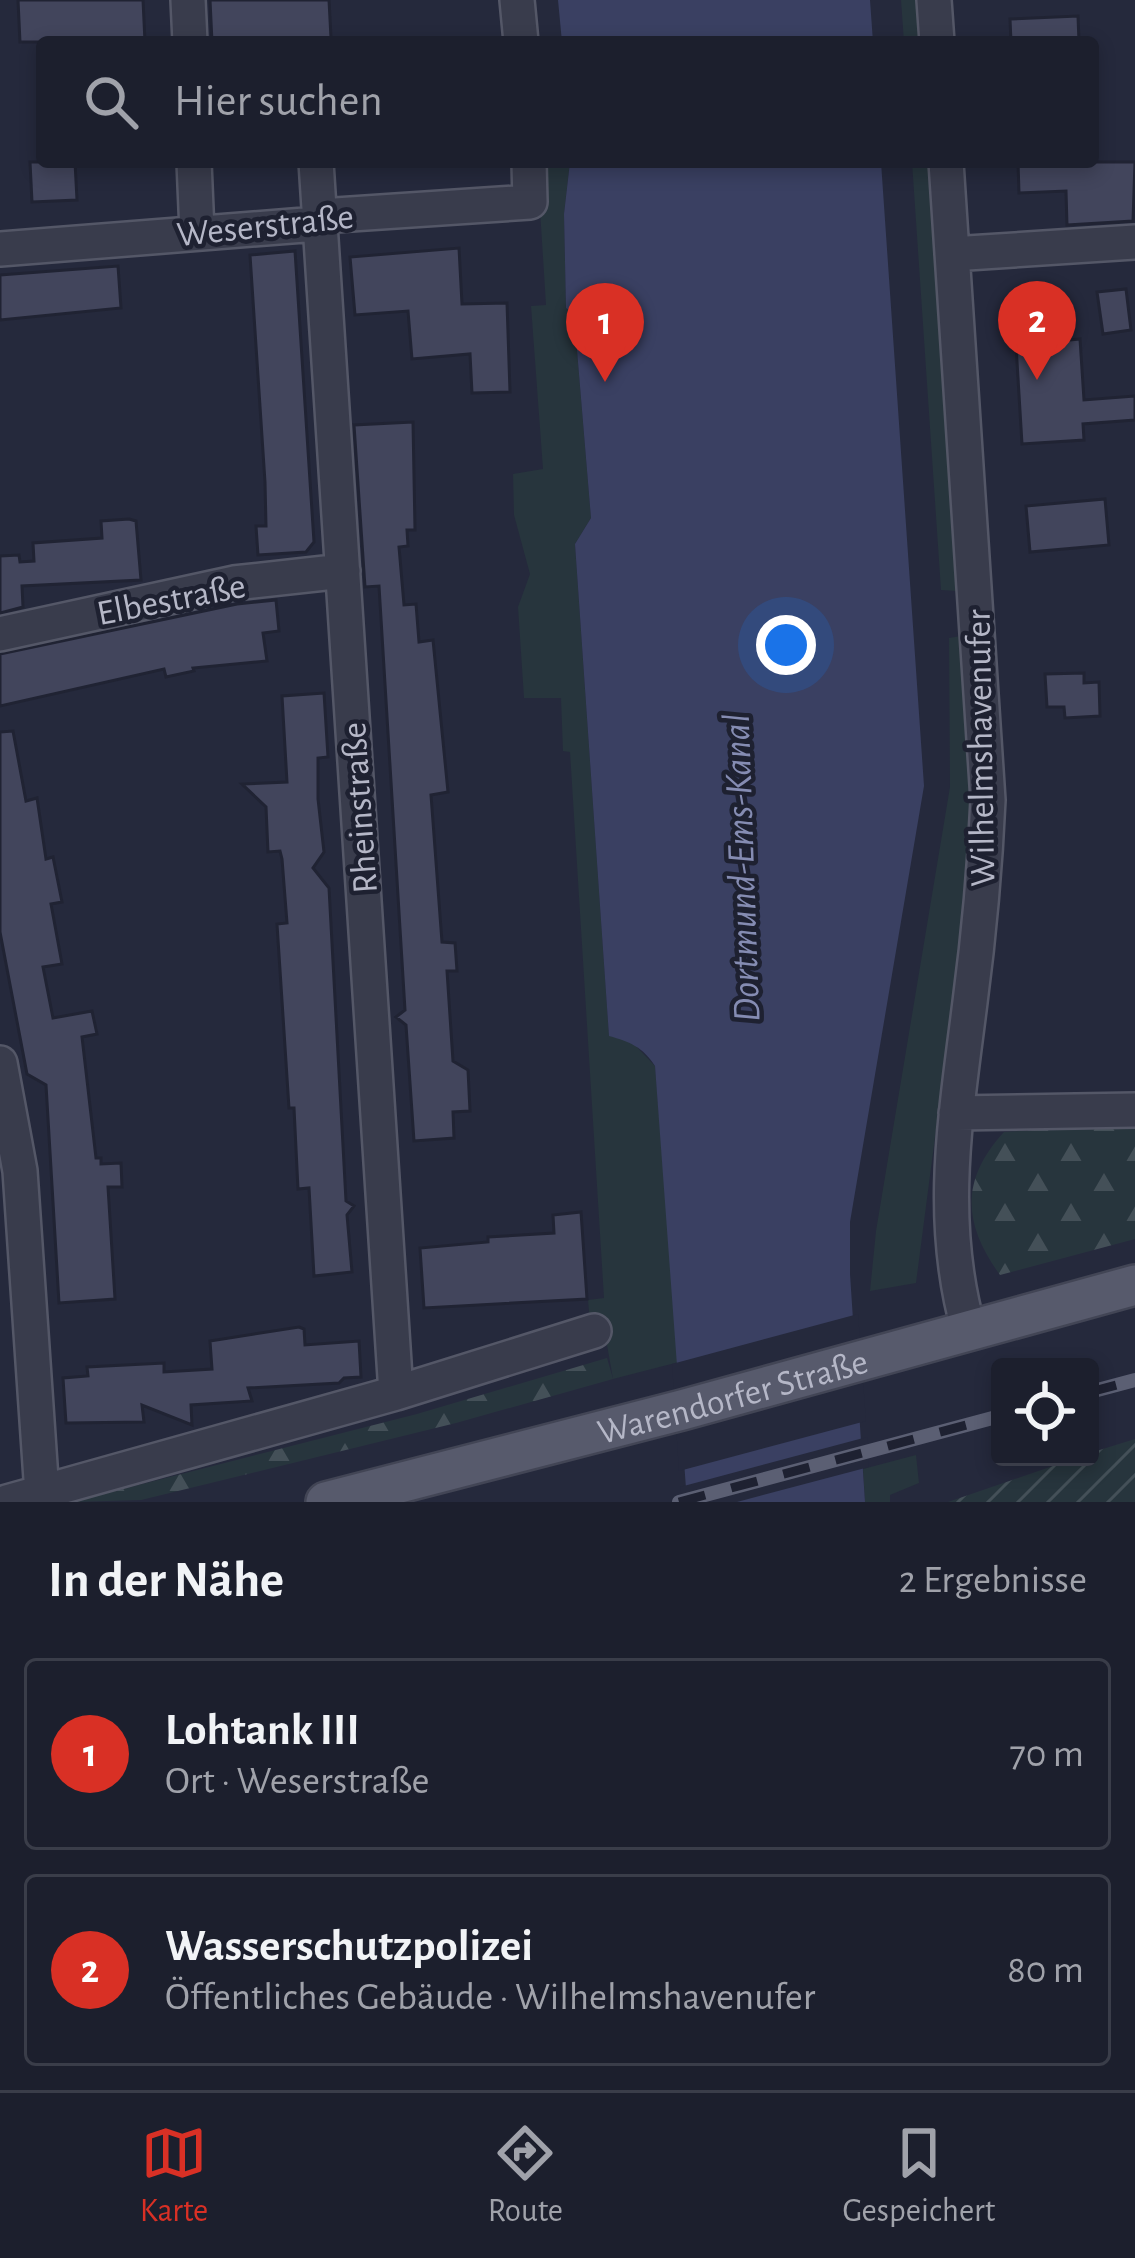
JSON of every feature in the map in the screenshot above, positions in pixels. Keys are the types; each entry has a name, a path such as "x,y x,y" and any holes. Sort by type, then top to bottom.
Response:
{"main road":[{"name":"Warendorfer Straße","path":"326,1502 659,1417 1135,1285"}],"street":[{"path":"188,0 190,36"},
{"path":"517,0 520,36"},
{"path":"934,0 937,36"},
{"path":"194,168 197,232"},
{"name":"Rheinstraße","path":"316,168 396,1393"},
{"name":"Weserstraße","path":"0,249 317,224 336,215 530,202 529,168"},
{"name":"Wilhelmshavenufer","path":"946,168 988,800 983,896 951,1183 954,1277 969,1331"},
{"path":"952,254 1135,242"},
{"name":"Elbestraße","path":"0,634 234,583 343,571"},
{"path":"0,1063 43,1494"},
{"path":"956,1113 1135,1111"},
{"path":"7,1502 396,1393 594,1331"}],"green space":[{"path":"901,0 920,0 923,36 904,36"},
{"path":"537,168 569,168 564,214 566,308 574,314 591,518 575,544 609,1035 633,1043 655,1066 679,1362 613,1379 603,1322 590,1323 588,1300 604,1298 570,752 563,751 561,698 524,698 518,607 530,574 514,515 513,474 543,469 531,306 546,305"},
{"path":"912,168 931,168 957,591 941,590"},
{"path":"961,636 979,800 916,1283 870,1291 950,787 949,638"},
{"path":"1135,1123 1135,1239 1000,1275 979,1238 972,1202 980,1167 1004,1132"},
{"path":"607,1358 613,1379 456,1423 141,1500 72,1502 417,1414"},
{"path":"1135,1439 1135,1502 948,1502 1053,1466 1099,1466 1099,1450"},
{"path":"916,1455 919,1483 890,1495 890,1502 865,1502 863,1469"}],"water":[{"path":"558,0 870,0 873,36 561,36"},
{"name":"Dortmund-Ems-Kanal","path":"569,168 881,168 924,786 850,1222 865,1502 687,1502 655,1066 635,1046 609,1036 575,544 591,518 574,314 566,308 564,214"}],"pier":[{"path":"858,1314 866,1421 679,1471 672,1364"},
{"path":"867,1437 869,1467 737,1502 681,1502 680,1487"}],"building":[{"path":"18,0 143,0 145,36 36,36 36,42 20,42"},
{"path":"210,0 329,0 331,36 212,36"},
{"path":"1078,16 1079,36 1011,36 1010,19"},
{"path":"30,162 36,162 36,168 75,168 77,200 32,202"},
{"path":"1099,162 1135,162 1133,221 1067,225 1066,191 1019,193 1018,168 1099,168"},
{"path":"459,248 462,304 507,303 510,392 472,393 470,354 412,359 408,311 355,315 350,257"},
{"path":"295,251 314,542 306,552 258,555 256,526 266,526 265,482 250,255"},
{"path":"118,266 121,308 0,320 0,275"},
{"path":"1126,289 1131,330 1103,334 1097,292"},
{"path":"1080,339 1084,400 1135,396 1135,420 1083,424 1084,440 1022,444 1016,345"},
{"path":"413,422 415,530 407,530 408,546 399,547 404,605 416,604 419,642 433,640 448,792 431,795 442,942 455,943 457,971 447,971 453,1061 468,1070 470,1111 453,1112 454,1138 414,1141 406,1025 396,1017 405,1010 379,586 365,587 354,425"},
{"path":"1105,499 1109,545 1030,552 1026,506"},
{"path":"101,521 136,521 141,580 22,586 23,607 0,613 0,556 19,555 20,562 34,561 33,543 102,538"},
{"path":"276,600 279,631 263,633 267,661 193,668 166,677 164,669 0,706 0,654"},
{"path":"1084,673 1084,683 1099,682 1100,716 1065,718 1064,707 1047,707 1045,674"},
{"path":"324,693 328,757 318,758 318,799 324,852 313,868 329,888 346,1201 354,1206 347,1215 352,1272 314,1276 309,1188 298,1189 294,1108 289,1108 277,924 287,923 282,859 280,851 268,852 266,807 242,784 287,782 282,696"},
{"path":"13,731 26,801 37,798 46,859 53,857 62,902 51,904 62,964 43,967 53,1018 92,1011 97,1034 82,1037 96,1158 101,1158 101,1164 121,1163 122,1187 108,1187 115,1299 59,1303 46,1085 27,1074 0,932 0,732"},
{"path":"581,1212 587,1299 424,1308 420,1248 554,1233 553,1215"},
{"path":"304,1329 305,1345 359,1341 361,1377 339,1383 248,1388 252,1401 191,1405 192,1425 142,1405 144,1422 66,1423 63,1378 88,1376 87,1367 164,1363 164,1372 212,1369 210,1341"}],"railway":[{"path":"1099,1390 1135,1380"},
{"path":"679,1502 991,1418"}],"place":[{"name":"Wasserschutzpolizei","path":"1037,380"},
{"name":"Lohtank III","path":"605,382"}]}
